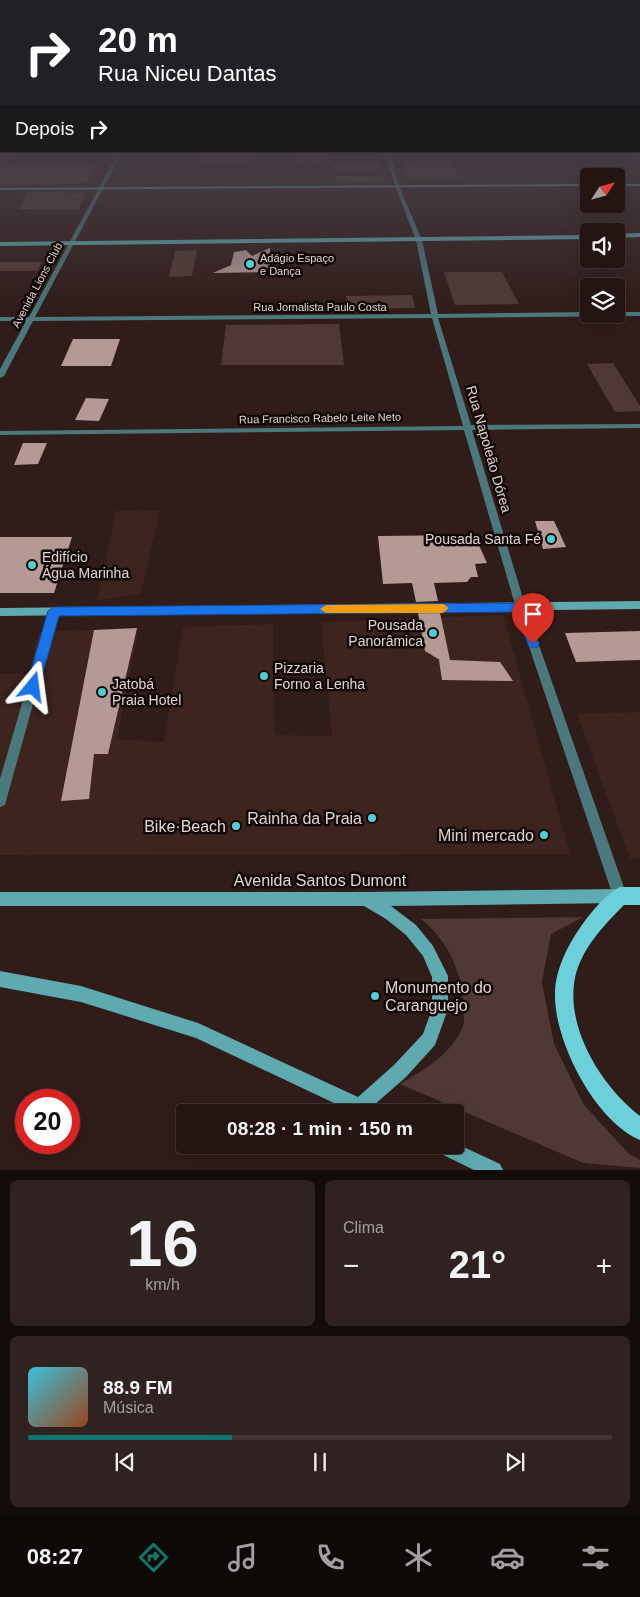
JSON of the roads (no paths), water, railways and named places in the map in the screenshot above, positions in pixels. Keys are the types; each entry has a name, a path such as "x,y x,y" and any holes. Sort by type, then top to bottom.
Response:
{"main road":[{"name":"Avenida Santos Dumont","path":"620,896 640,896"},
{"path":"620,896 594,923 582,940 568,974 564,995 570,1028 587,1070 614,1108 640,1129"}],"street":[{"name":"Avenida Lions Club","path":"0,376 93,205"},
{"name":"Rua Napoleão Dórea","path":"405,205 419,240 435,316 521,608 620,896"},
{"path":"625,236 640,235"},
{"path":"0,244 580,237"},
{"name":"Rua Jornalista Paulo Costa","path":"0,319 640,314"},
{"name":"Rua Francisco Rabelo Leite Neto","path":"0,433 640,426"},
{"path":"0,612 521,608 640,605"},
{"path":"0,801 54,611"},
{"name":"Avenida Santos Dumont","path":"0,899 365,899 620,896"},
{"path":"365,899 391,914 411,930 428,950 440,976 440,1009 429,1039 370,1104"},
{"path":"0,979 81,994 198,1031 352,1104"},
{"path":"460,1154 494,1170"}],"place":[{"name":"Adágio Espaço e Dança","path":"250,264"},
{"name":"Pousada Santa Fé","path":"551,539"},
{"name":"Edifício Água Marinha","path":"32,565"},
{"name":"Pousada Panorâmica","path":"433,633"},
{"name":"Pizzaria Forno a Lenha","path":"264,676"},
{"name":"Jatobá Praia Hotel","path":"102,692"},
{"name":"Rainha da Praia","path":"372,818"},
{"name":"Bike·Beach","path":"236,826"},
{"name":"Mini mercado","path":"544,835"},
{"name":"Monumento do Caranguejo","path":"375,996"}]}
